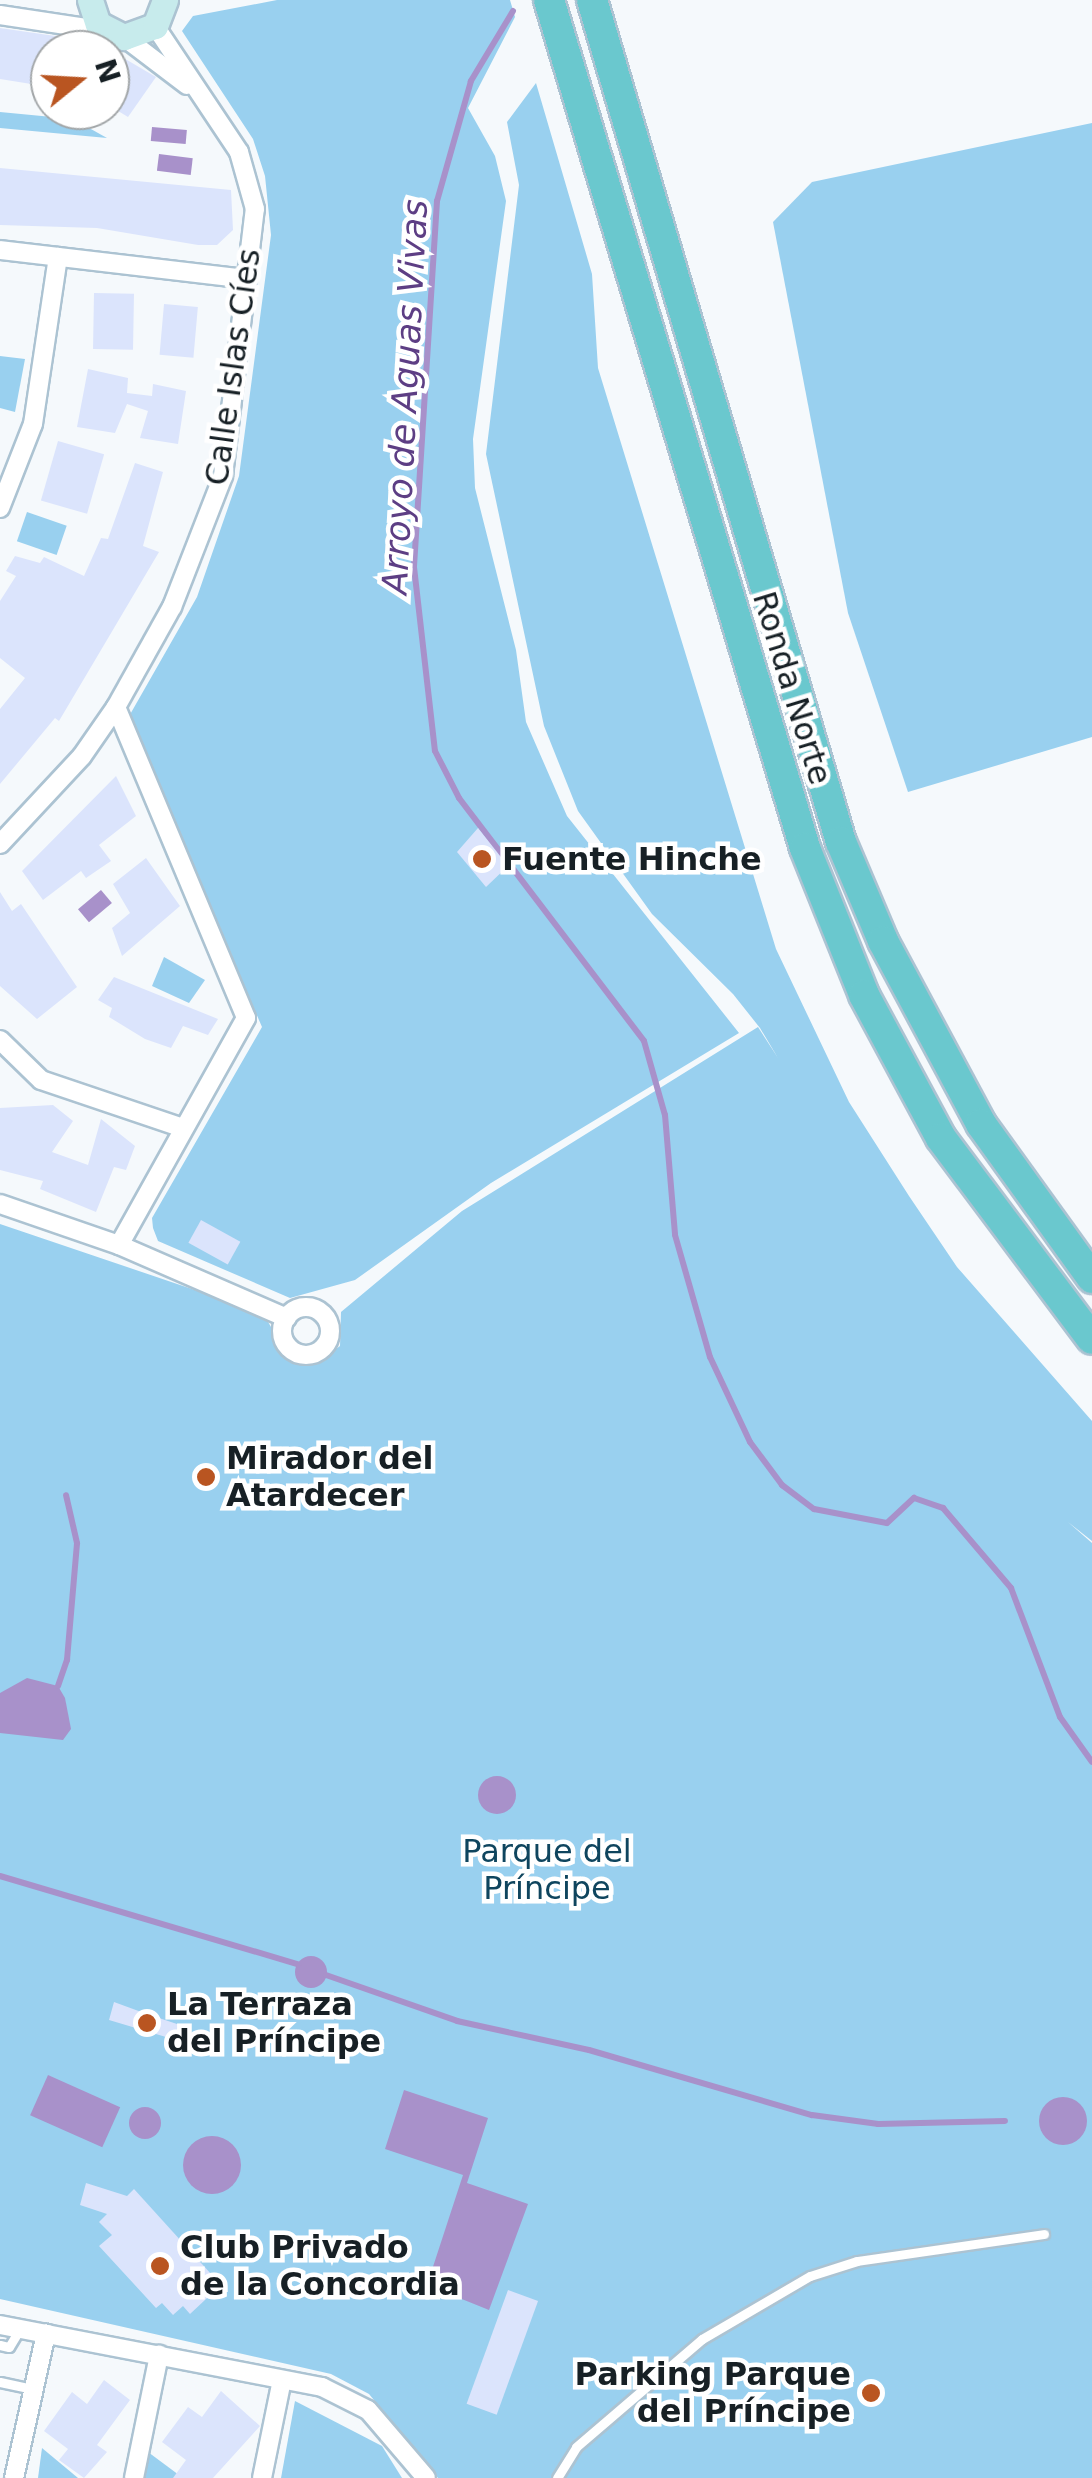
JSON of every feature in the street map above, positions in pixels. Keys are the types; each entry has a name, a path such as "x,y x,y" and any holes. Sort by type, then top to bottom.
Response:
{"highway":[{"name":"Ronda Norte","path":"549,0 804,848 864,995 941,1138 1092,1339"},
{"name":"Ronda Norte","path":"592,0 842,842 883,941 972,1108 1092,1278"}],"main road":[{"path":"87,0 112,30"},
{"path":"123,30 166,9"}],"street":[{"path":"55,21 87,0"},
{"name":"Calle Islas Cíes","path":"0,844 92,744 116,707 172,607 223,476 255,209 239,152 200,94 166,9"},
{"path":"0,15 97,30"},
{"name":"Calle Islas Cíes","path":"130,45 200,94"},
{"path":"0,250 246,279"},
{"path":"0,508 33,424 58,257"},
{"path":"116,707 246,1018 119,1244"},
{"path":"92,744 130,743"},
{"path":"0,1040 41,1080 183,1128"},
{"path":"0,1204 119,1244 287,1318"},
{"path":"0,2326 322,2388 368,2410 426,2478"},
{"path":"14,2478 46,2334"},
{"path":"134,2478 159,2355"},
{"path":"262,2478 282,2380"}],"lane":[{"path":"557,2478 576,2447 702,2339 810,2276 857,2261 1044,2234"},
{"path":"0,2345 8,2347 20,2329"},
{"path":"0,2382 33,2389"}],"green space":[{"path":"277,0 510,0 515,17 468,108 495,156 506,201 473,439 475,488 516,650 526,722 567,816 739,1033 491,1183 355,1280 290,1298 158,1241 153,1228 152,1218 262,1027 128,718 197,597 239,476 271,235 265,176 253,139 182,31 193,16"},
{"name":"Parque del Príncipe","path":"536,83 592,274 598,368 776,949 849,1102 909,1196 957,1267 1092,1421 1092,1541 1068,1522 1092,1543 1092,2478 438,2478 369,2394 331,2374 0,2299 0,1224 263,1313 287,1355 314,1365 340,1346 341,1312 462,1211 758,1027 778,1058 760,1028 733,994 652,914 578,811 544,726 486,454 519,185 507,122"},
{"path":"0,112 30,115 30,130 93,130 107,138 0,128"},
{"path":"1092,123 1092,737 908,792 848,613 773,222 812,182"},
{"path":"0,356 25,359 15,412 0,408"},
{"path":"27,512 67,526 57,555 17,541"},
{"path":"164,957 205,980 189,1003 152,986"},
{"path":"295,2401 382,2446 402,2478 281,2478"},
{"path":"42,2448 78,2478 38,2478"},
{"path":"148,2452 183,2478 143,2478"}],"shaded area":[{"path":"152,127 187,130 186,144 151,141"},
{"path":"159,154 193,158 191,175 157,171"},
{"path":"101,890 112,903 89,922 78,909"},
{"path":"27,1678 58,1686 65,1698 71,1729 63,1740 0,1733 0,1693"},
{"path":"497,1776 510,1782 516,1795 510,1808 497,1814 484,1808 478,1795 484,1782"},
{"path":"311,1956 322,1961 327,1972 322,1983 311,1988 300,1983 295,1972 300,1961"},
{"path":"48,2075 120,2107 102,2147 30,2115"},
{"path":"404,2090 488,2118 467,2183 528,2204 489,2310 427,2285 463,2175 385,2149"},
{"path":"1063,2097 1080,2104 1087,2121 1080,2138 1063,2145 1046,2138 1039,2121 1046,2104"},
{"path":"145,2107 156,2112 161,2123 156,2134 145,2139 134,2134 129,2123 134,2112"},
{"path":"212,2136 233,2144 241,2165 233,2186 212,2194 191,2186 183,2165 191,2144"}],"building":[{"path":"0,28 30,32 30,84 0,79"},
{"path":"130,62 156,77 130,114"},
{"path":"0,168 231,190 233,230 217,245 198,245 97,228 0,225"},
{"path":"94,293 134,294 133,350 93,349"},
{"path":"164,304 198,307 193,358 160,355"},
{"path":"88,369 128,378 127,393 152,396 153,384 186,391 178,444 140,438 148,411 127,404 115,433 77,427"},
{"path":"58,441 104,454 87,514 41,501"},
{"path":"135,463 163,472 143,546 159,552 59,721 55,718 0,784 0,709 25,678 0,658 0,601 16,576 6,571 15,556 40,563 44,557 84,576 101,538 108,539"},
{"path":"116,776 136,816 99,845 111,861 86,878 81,871 43,900 22,871"},
{"name":"Fuente Hinche","path":"478,828 508,866 486,887 457,852"},
{"path":"146,858 180,906 122,956 112,928 130,913 113,884"},
{"path":"0,892 12,911 21,904 77,987 37,1019 0,986"},
{"path":"114,977 218,1019 208,1035 183,1026 171,1048 145,1039 109,1017 112,1008 98,1000"},
{"path":"53,1105 73,1121 52,1152 88,1165 101,1119 135,1146 126,1170 114,1167 96,1212 40,1189 43,1181 0,1170 0,1108"},
{"path":"201,1220 240,1242 228,1265 188,1243"},
{"name":"La Terraza del Príncipe","path":"114,2002 183,2026 176,2040 109,2020"},
{"name":"Club Privado de la Concordia","path":"86,2183 127,2196 134,2189 221,2285 190,2314 183,2306 173,2315 162,2303 156,2308 99,2246 112,2235 99,2222 107,2214 80,2205"},
{"path":"508,2290 538,2301 497,2415 467,2404"},
{"path":"104,2380 130,2400 97,2445 107,2452 84,2478 59,2460 68,2449 44,2431 72,2392 87,2404"},
{"path":"221,2391 260,2426 213,2478 173,2478 186,2460 162,2442 188,2407 202,2417"}],"waterway":[{"name":"Arroyo de Aguas Vivas","path":"513,11 471,81 437,201 414,567 435,751 459,798 644,1041 665,1115 675,1235 710,1357 750,1442 782,1485 814,1509 887,1523 914,1498 943,1508 1011,1588 1060,1717 1092,1762"},
{"path":"58,1686 67,1660 77,1543 66,1495"},
{"path":"0,1876 298,1964"},
{"path":"326,1975 457,2021 589,2050 812,2115 878,2124 1005,2121"}],"place":[{"name":"Fuente Hinche","path":"482,859"},
{"name":"Mirador del Atardecer","path":"206,1477"},
{"name":"La Terraza del Príncipe","path":"147,2023"},
{"name":"Club Privado de la Concordia","path":"160,2266"},
{"name":"Parking Parque del Príncipe","path":"871,2393"}]}
